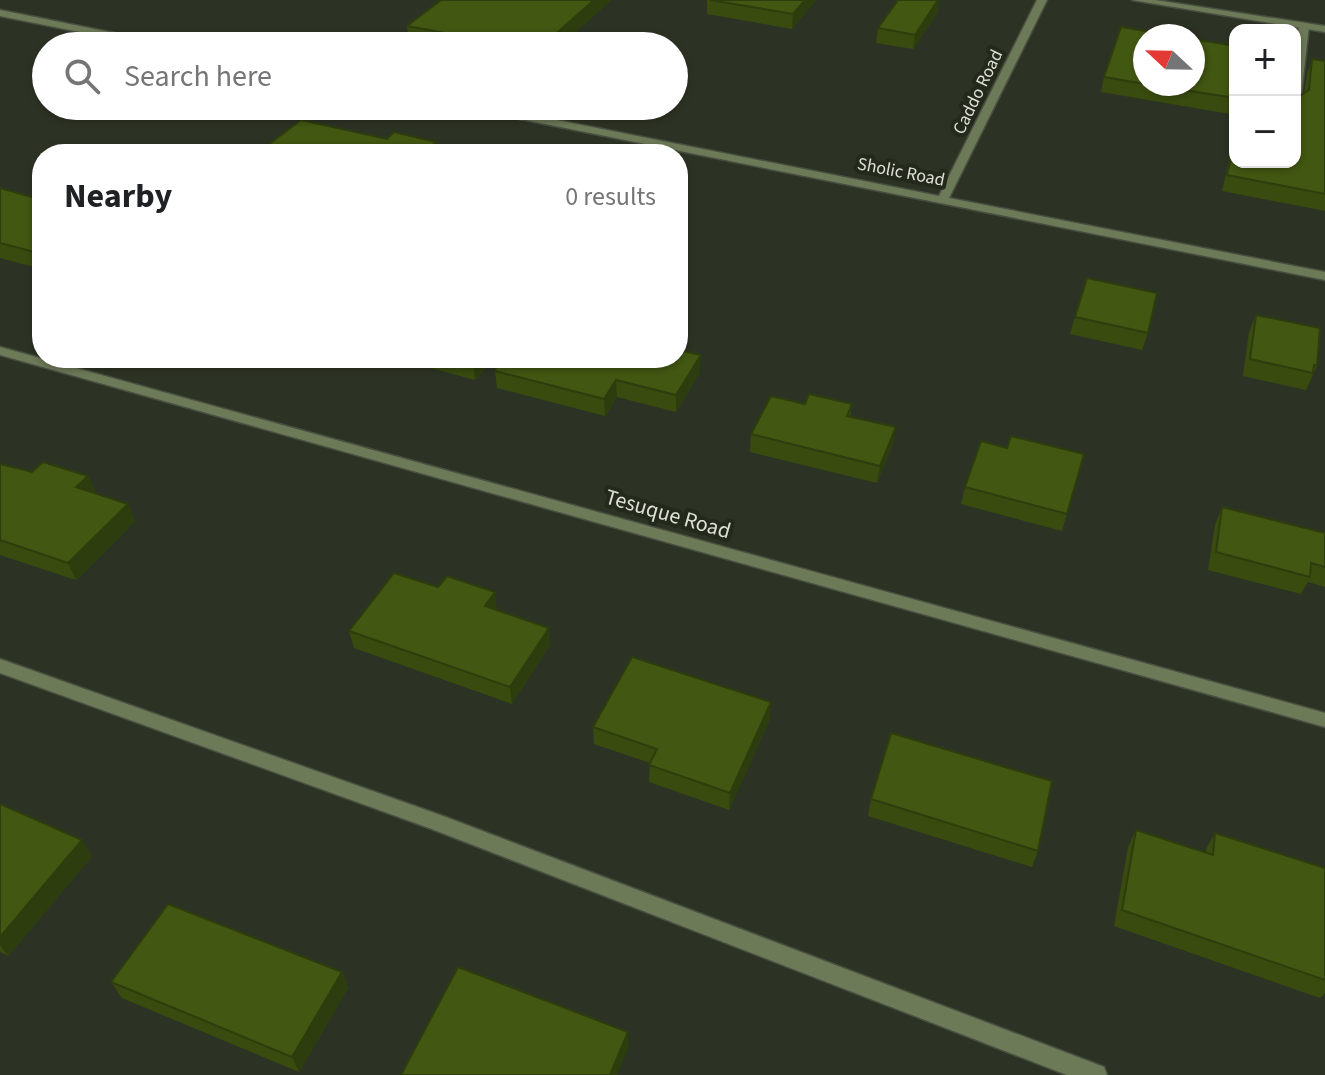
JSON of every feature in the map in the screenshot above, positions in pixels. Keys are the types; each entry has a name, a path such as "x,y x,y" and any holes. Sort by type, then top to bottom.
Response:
{"street":[{"name":"Caddo Road","path":"943,199 1042,0"},
{"path":"1137,0 1325,29"},
{"path":"0,13 94,32"},
{"path":"1296,96 1304,26"},
{"name":"Sholic Road","path":"541,120 663,144"},
{"name":"Sholic Road","path":"688,149 1325,276"},
{"name":"Tesuque Road","path":"0,351 32,360"},
{"name":"Tesuque Road","path":"61,368 1325,720"},
{"path":"0,666 436,822 1096,1075"}],"building":[{"path":"441,0 594,0 558,32 440,32 407,26"},
{"path":"710,0 805,0 793,14"},
{"path":"898,0 938,0 915,35 878,28"},
{"path":"1121,27 1133,29 1133,82 1104,77"},
{"path":"1205,41 1229,45 1229,97 1205,93"},
{"path":"1312,59 1325,61 1325,194 1227,175 1229,167 1301,168 1301,95 1309,90"},
{"path":"301,120 387,139 394,132 436,142 434,144 269,144"},
{"path":"0,188 32,197 32,251 0,243"},
{"path":"1087,278 1157,293 1148,333 1075,317"},
{"path":"1256,315 1320,328 1317,366 1314,365 1313,373 1250,359"},
{"path":"688,352 701,355 676,395 616,380 604,399 495,371 496,368 688,368"},
{"path":"809,394 852,404 847,416 896,427 880,466 751,434 771,396 805,404"},
{"path":"1011,436 1084,454 1067,514 965,487 981,441 1007,448"},
{"path":"43,462 88,476 76,487 128,504 68,563 0,540 0,464 32,472"},
{"path":"1222,507 1325,533 1325,567 1311,563 1310,577 1216,552"},
{"path":"394,573 438,587 447,576 495,592 485,606 549,628 510,687 349,631"},
{"path":"632,657 771,702 730,793 649,765 657,749 593,727"},
{"path":"891,733 1052,781 1038,851 871,799"},
{"path":"0,804 82,840 0,937"},
{"path":"1136,830 1213,855 1215,833 1325,868 1325,980 1122,910"},
{"path":"168,904 342,972 292,1057 111,982"},
{"path":"458,967 628,1032 610,1075 401,1075"}]}
